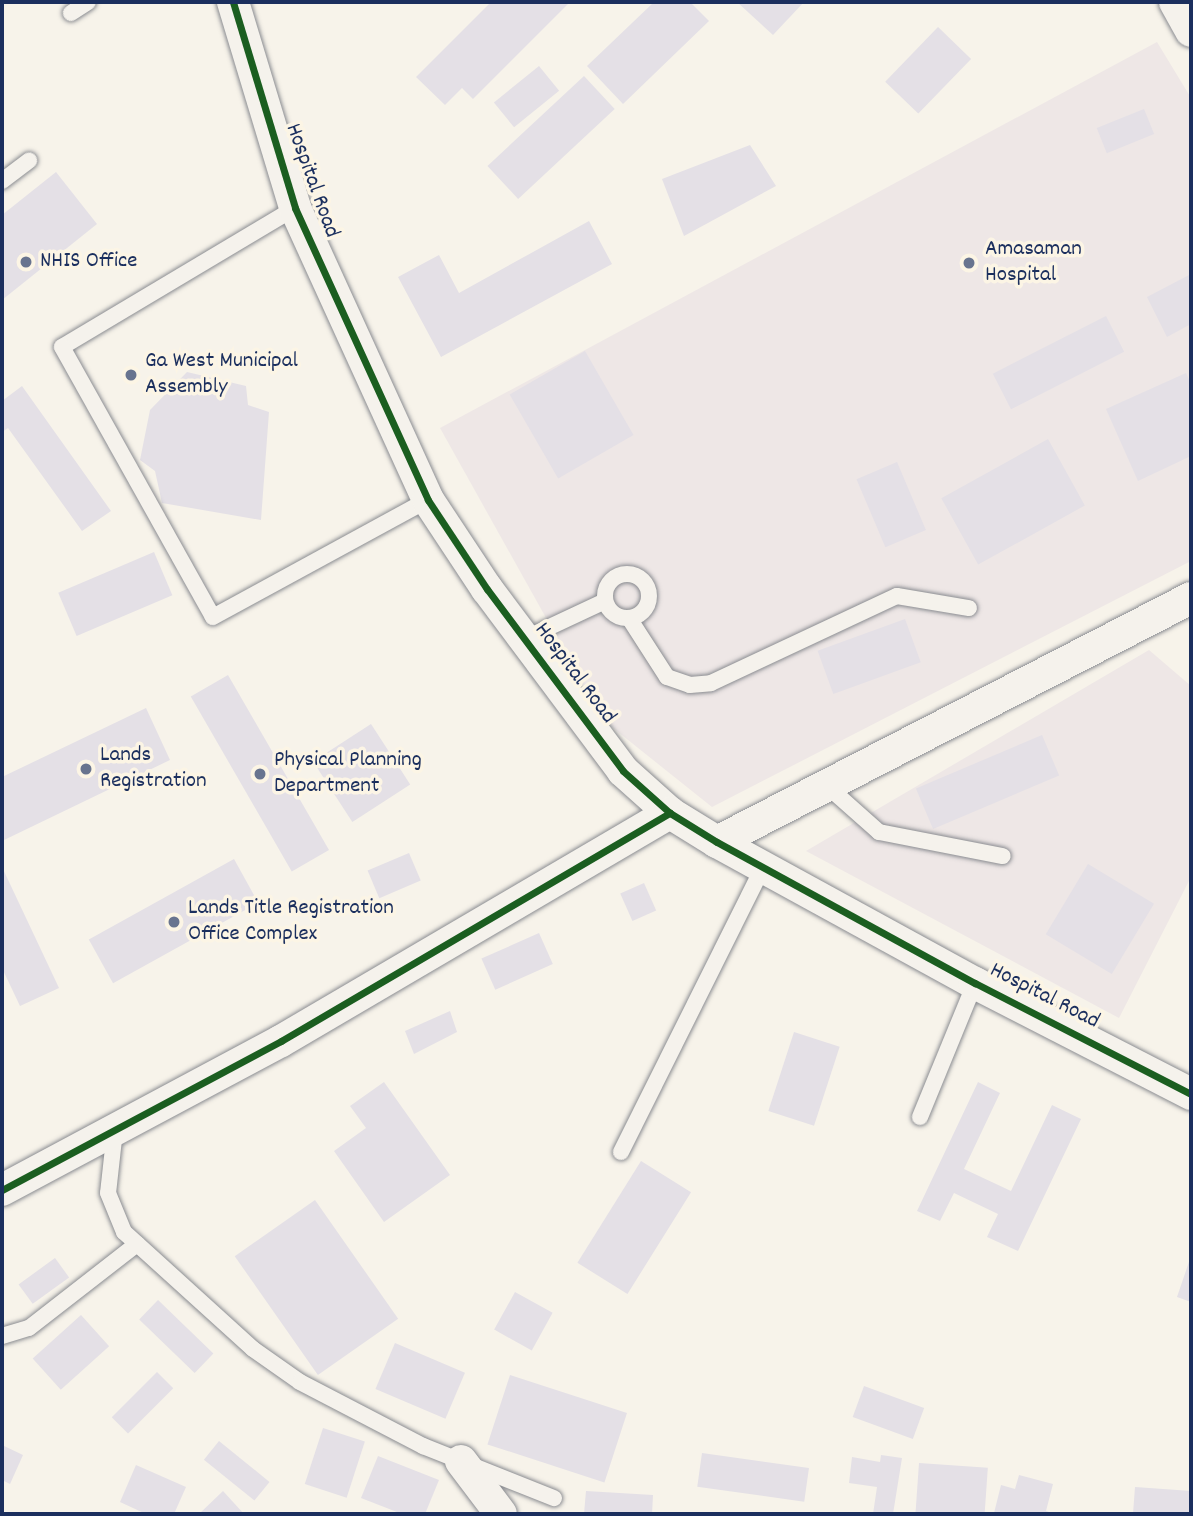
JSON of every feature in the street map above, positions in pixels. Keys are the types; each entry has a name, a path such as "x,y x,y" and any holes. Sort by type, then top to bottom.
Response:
{"street":[{"name":"Hospital Road","path":"233,2 295,208 428,500 524,639 623,771 670,813 717,842 975,983 1191,1094"},
{"path":"1175,2 1191,31"},
{"path":"717,842 1191,598"},
{"path":"2,1190 281,1041 670,813"},
{"path":"461,1461 501,1514"}],"lane":[{"path":"71,13 88,2"},
{"path":"2,181 29,161"},
{"path":"295,208 62,347 213,617 428,500"},
{"path":"629,618 647,605 648,590 639,577 617,575 607,586 605,601 614,614 629,618 667,677 690,685 710,683 897,596 969,608"},
{"path":"524,639 605,601"},
{"path":"826,785 878,832 1003,856"},
{"path":"621,1152 763,867"},
{"path":"920,1117 975,983"},
{"path":"115,1130 108,1193 112,1212 137,1244 253,1349 300,1382 461,1461 554,1499"},
{"path":"2,1336 29,1328 137,1244"}],"shaded area":[{"name":"Amasaman Hospital","path":"1157,42 1191,98 1191,561 712,807 603,720 440,428"},
{"path":"1149,650 1191,686 1191,877 1119,1018 806,851"}],"building":[{"path":"491,2 570,2 473,99 462,88 445,105 416,77"},
{"path":"654,2 690,2 709,21 623,104 587,66"},
{"path":"737,2 804,2 773,35"},
{"path":"938,27 971,59 918,114 885,82"},
{"path":"539,66 559,91 514,127 494,103"},
{"path":"584,76 615,109 518,199 487,166"},
{"path":"1144,109 1154,134 1107,153 1097,128"},
{"path":"750,145 776,186 684,236 662,179"},
{"name":"NHIS Office","path":"56,172 97,224 2,300 2,215"},
{"path":"589,221 612,264 441,357 398,277 439,255 459,293"},
{"path":"1191,274 1191,324 1167,337 1147,297"},
{"path":"1106,316 1124,352 1011,409 993,374"},
{"path":"585,351 634,435 558,479 510,394"},
{"path":"187,372 246,386 248,405 269,412 261,520 162,503 155,471 140,460 150,410"},
{"path":"1186,373 1191,384 1191,456 1138,481 1106,409"},
{"path":"22,386 111,511 82,531 8,428 2,432 2,401"},
{"path":"1048,439 1085,505 978,565 941,498"},
{"path":"897,462 926,530 885,547 856,479"},
{"path":"154,552 172,595 77,636 58,593"},
{"path":"905,619 921,662 833,694 818,651"},
{"name":"Physical Planning Department","path":"228,675 329,850 292,871 191,696"},
{"name":"Lands Registration","path":"146,708 170,760 2,841 2,777"},
{"path":"371,724 410,784 352,822 313,762"},
{"path":"1042,735 1059,776 933,829 916,789"},
{"path":"409,853 421,881 379,898 368,871"},
{"name":"Lands Title Registration Office Complex","path":"234,859 258,903 113,983 89,939"},
{"path":"1088,864 1154,904 1112,974 1046,934"},
{"path":"2,867 59,988 20,1006 2,968"},
{"path":"644,883 656,910 632,921 620,894"},
{"path":"539,933 553,964 495,990 481,959"},
{"path":"450,1011 457,1032 414,1054 405,1031"},
{"path":"794,1032 840,1047 814,1126 768,1111"},
{"path":"384,1082 450,1175 384,1222 334,1151 366,1128 350,1106"},
{"path":"978,1082 1000,1093 964,1169 1011,1191 1052,1105 1081,1119 1018,1251 987,1237 998,1214 954,1193 940,1221 917,1211"},
{"path":"641,1161 691,1192 627,1294 577,1263"},
{"path":"315,1200 398,1319 318,1375 235,1256"},
{"path":"1191,1256 1191,1302 1177,1297"},
{"path":"55,1258 69,1277 33,1304 19,1284"},
{"path":"515,1292 553,1313 532,1350 494,1330"},
{"path":"158,1300 213,1353 195,1373 139,1319"},
{"path":"81,1315 109,1346 61,1390 33,1358"},
{"path":"395,1343 465,1373 445,1419 375,1389"},
{"path":"157,1372 173,1388 128,1434 112,1417"},
{"path":"510,1375 627,1413 604,1482 487,1444"},
{"path":"864,1386 924,1408 913,1439 853,1417"},
{"path":"323,1428 365,1442 347,1498 305,1484"},
{"path":"219,1441 270,1482 254,1501 204,1460"},
{"path":"2,1445 23,1455 10,1484 2,1480"},
{"path":"702,1453 809,1468 804,1502 697,1487"},
{"path":"881,1455 902,1458 893,1514 873,1514 877,1487 849,1483 852,1457 880,1462"},
{"path":"378,1456 439,1480 425,1514 402,1514 361,1498"},
{"path":"919,1463 988,1468 985,1514 915,1514"},
{"path":"136,1465 186,1487 174,1514 146,1514 120,1502"},
{"path":"1019,1475 1053,1484 1046,1511 1055,1514 994,1513 1001,1485 1015,1489"},
{"path":"1135,1487 1191,1491 1190,1514 1133,1514"},
{"path":"223,1491 244,1514 199,1514"},
{"path":"586,1491 653,1495 652,1514 584,1514"}],"cycle path":[{"path":"233,2 295,208 428,500 487,589 623,771 670,813 717,842 975,983 1191,1094"},
{"path":"2,1190 281,1041 670,813"}],"place":[{"name":"NHIS Office","path":"26,262"},
{"name":"Amasaman Hospital","path":"969,263"},
{"name":"Ga West Municipal Assembly","path":"131,375"},
{"name":"Lands Registration","path":"86,769"},
{"name":"Physical Planning Department","path":"260,774"},
{"name":"Lands Title Registration Office Complex","path":"174,922"}]}
